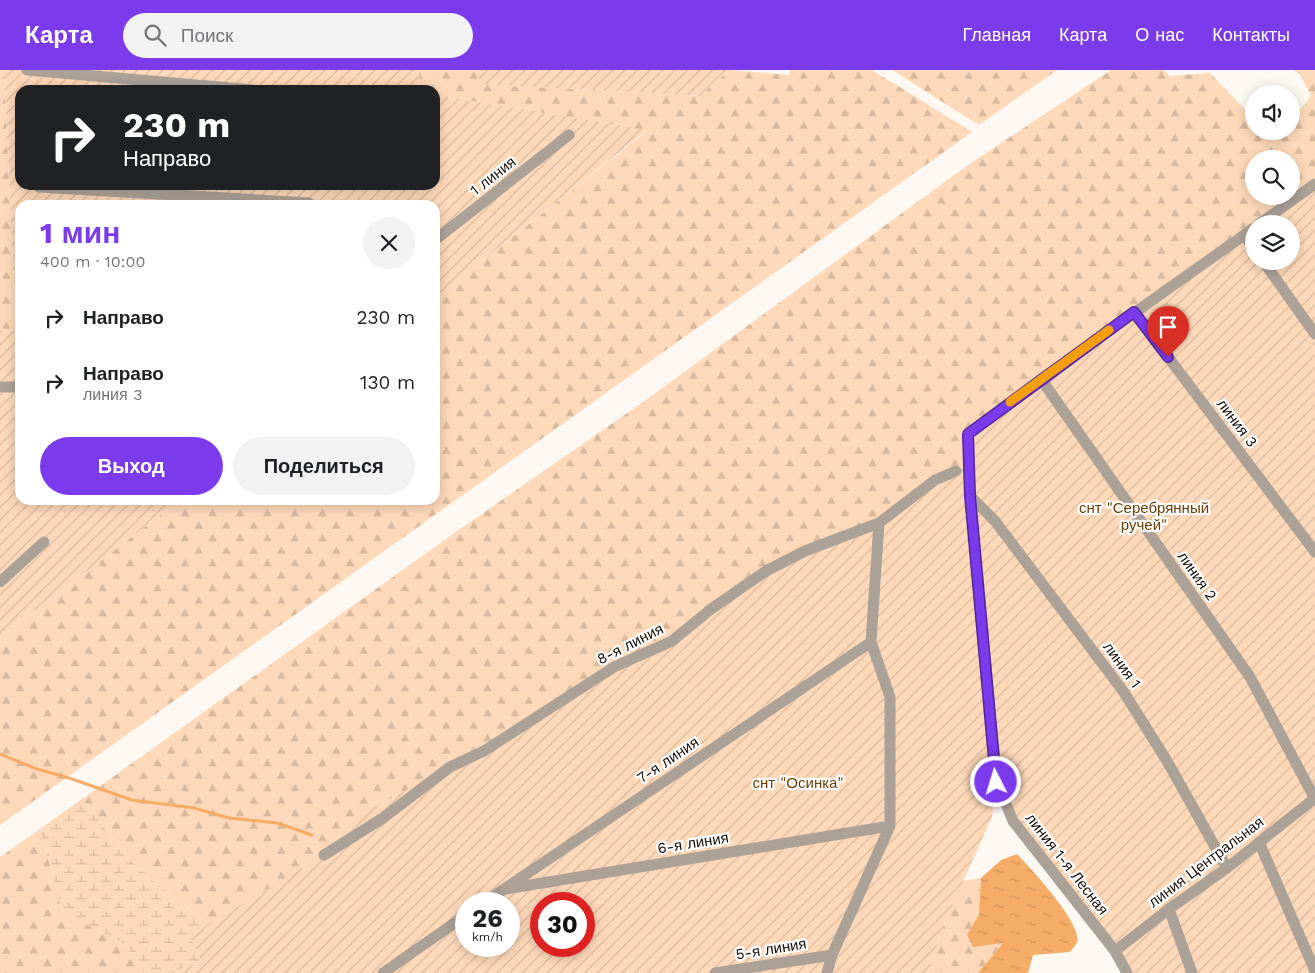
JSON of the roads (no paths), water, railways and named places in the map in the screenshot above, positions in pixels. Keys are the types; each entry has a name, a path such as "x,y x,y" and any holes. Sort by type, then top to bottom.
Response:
{"street":[{"path":"27,70 166,85"},
{"path":"175,85 176,70"},
{"name":"1 линия","path":"440,236 569,135"},
{"path":"1272,215 1315,184"},
{"path":"93,190 261,200"},
{"path":"1041,379 1244,235"},
{"path":"1269,270 1315,334"},
{"name":"линия 3","path":"1134,312 1315,552"},
{"name":"линия 1-я Лесная","path":"1041,379 968,434 970,496 996,782 1013,821 1115,951 1127,973"},
{"name":"линия 2","path":"1041,379 1250,677 1315,798"},
{"path":"0,386 15,387"},
{"name":"8-я линия","path":"324,856 383,818 450,767 484,751 614,668 672,640 711,609 766,571 805,551 880,523 934,480 956,472"},
{"name":"линия 1","path":"970,496 995,521 1123,691 1167,761 1227,868"},
{"path":"827,973 832,954 890,826 890,697 871,642 880,523"},
{"path":"0,582 44,542"},
{"name":"7-я линия","path":"499,892 871,642"},
{"name":"линия Центральная","path":"1115,951 1169,909 1227,868 1315,798"},
{"name":"6-я линия","path":"502,890 890,826"},
{"path":"1258,842 1315,972"},
{"path":"1169,909 1192,973"},
{"path":"384,973 455,923"},
{"name":"5-я линия","path":"715,973 832,954"}],"water":[{"path":"1017,854 1064,910 1072,922 1077,942 1070,952 1033,955 1028,973 978,973 1003,943 973,947 967,935 979,915 981,878 1001,860"}],"waterway":[{"path":"0,754 34,768 132,800 194,808 229,818 277,823 312,835"}],"park label":[{"name":"снт \"Серебрянный ручей\"","path":"1144,516"},
{"name":"снт \"Осинка\"","path":"798,783"}]}
